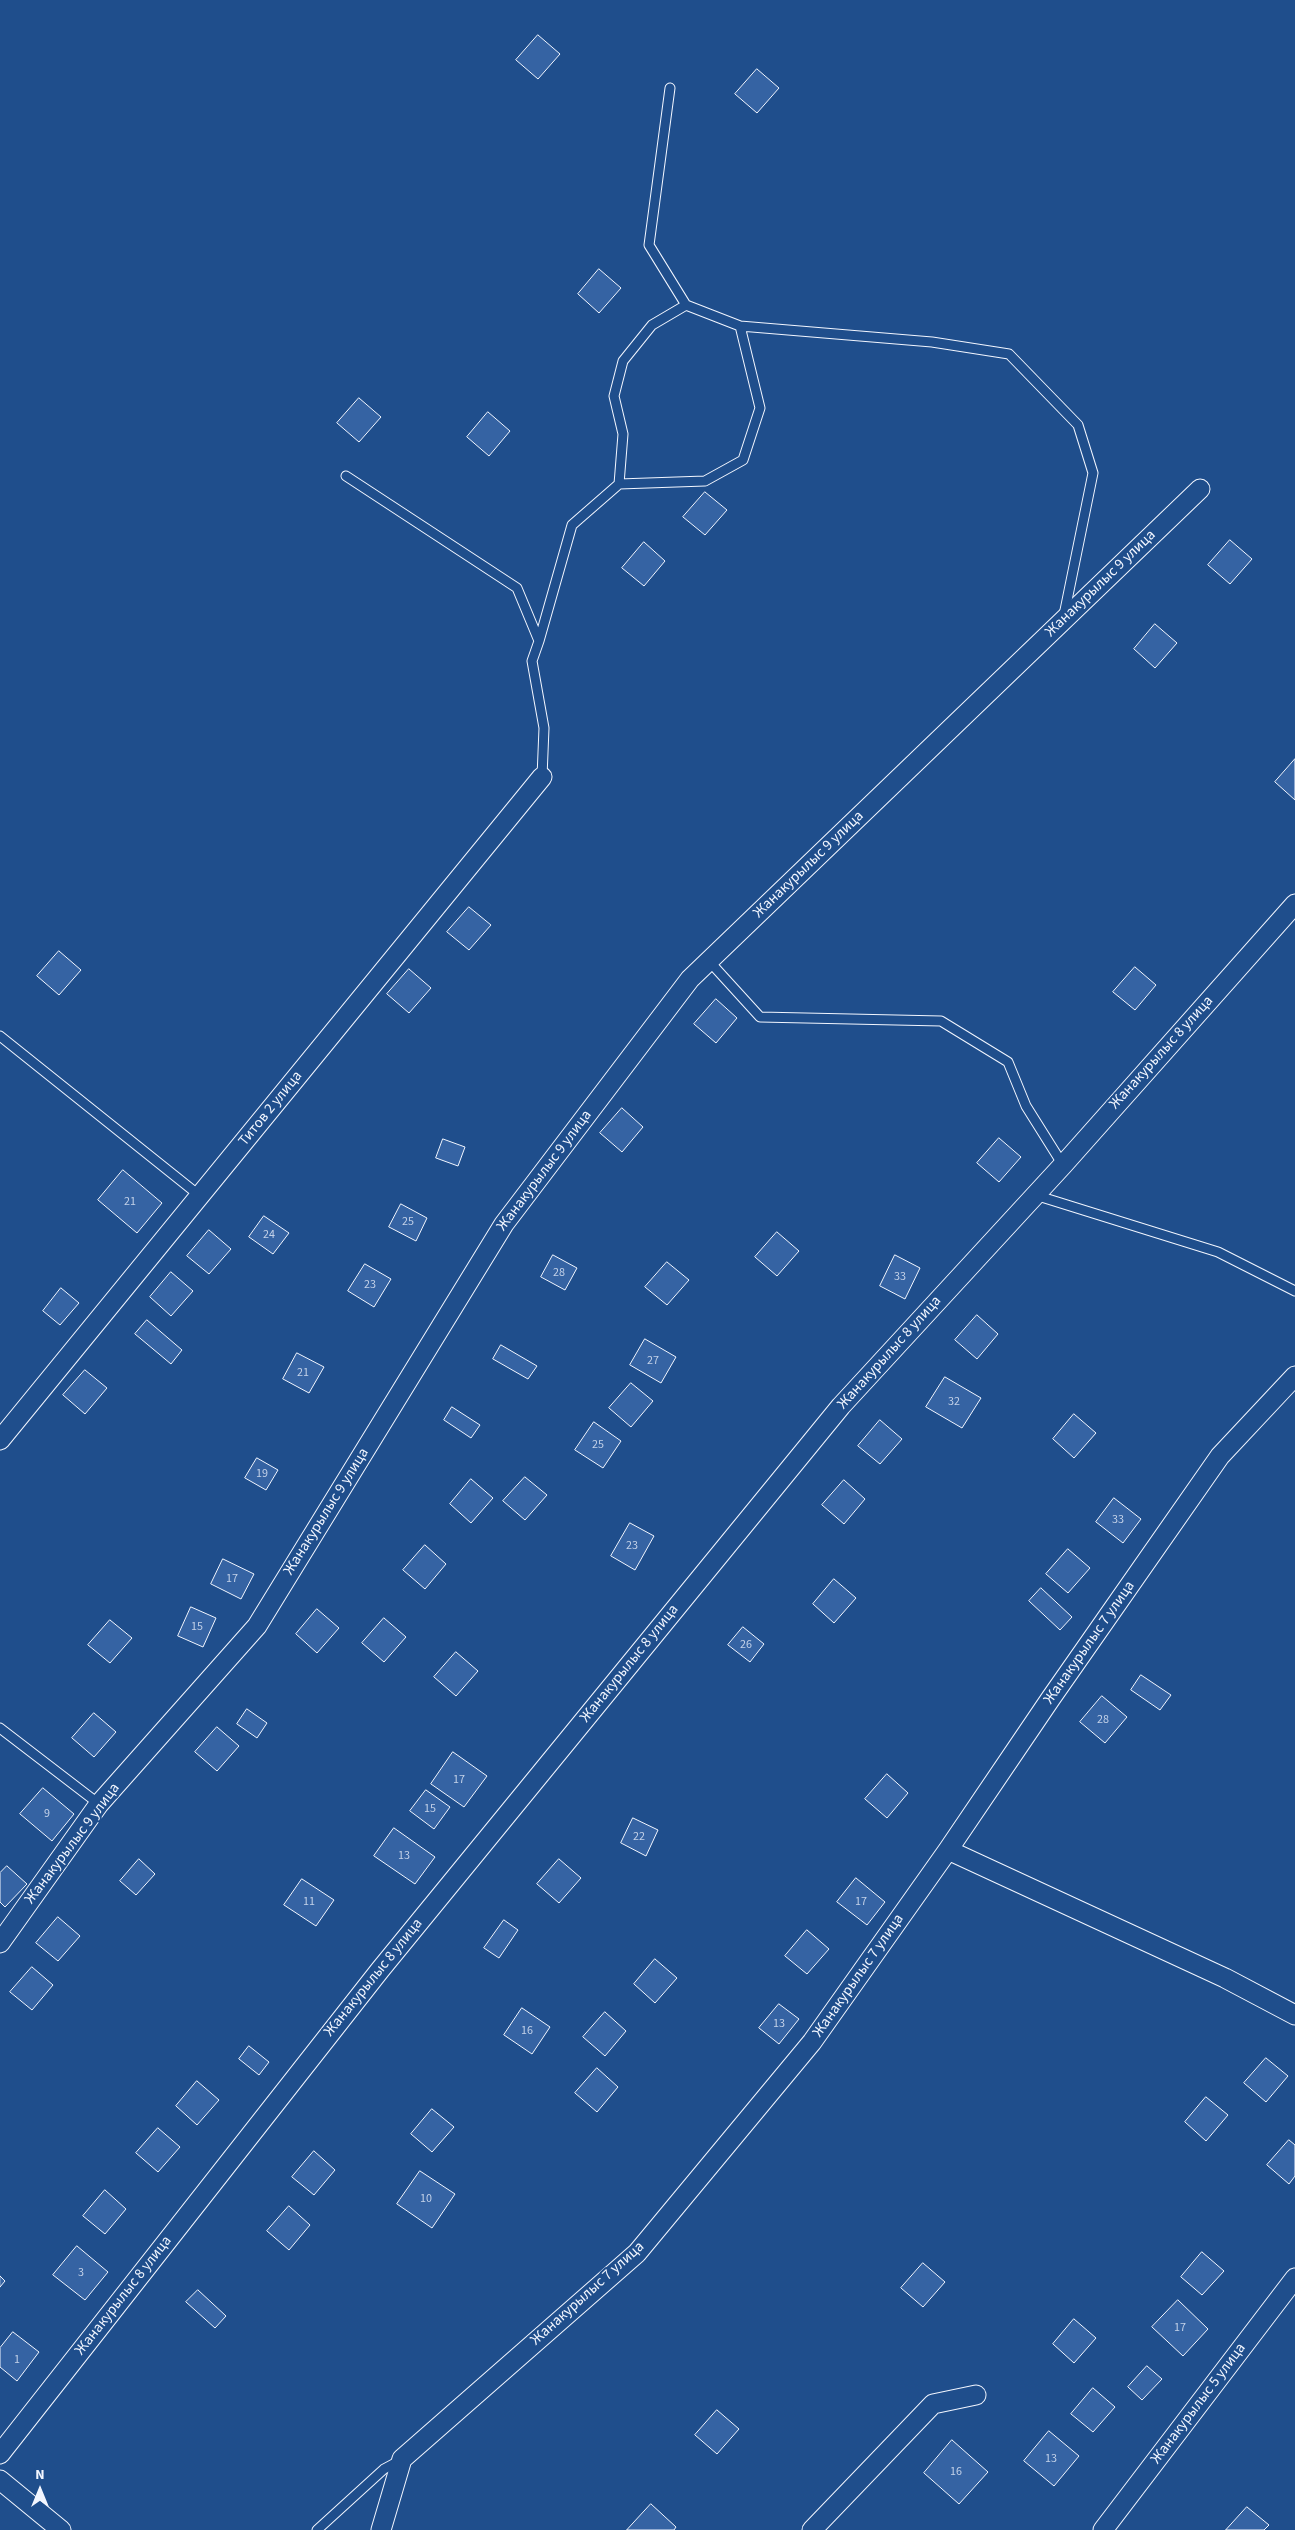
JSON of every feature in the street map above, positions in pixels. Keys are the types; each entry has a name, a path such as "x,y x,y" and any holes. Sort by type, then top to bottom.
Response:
{"street":[{"name":"Жанакурылыс 9 улица","path":"0,1943 100,1804 257,1626 504,1224 690,978 1200,489"},
{"name":"Титов 2 улица","path":"0,1440 542,777"},
{"name":"Жанакурылыс 8 улица","path":"0,2454 380,1970 834,1414 1063,1165 1295,904"},
{"name":"Жанакурылыс 7 улица","path":"402,2459 637,2253 812,2042 948,1850 1051,1698 1220,1456 1295,1376"},
{"path":"948,1850 1225,1978 1295,2015"},
{"name":"Жанакурылыс 5 улица","path":"1103,2530 1295,2278"},
{"path":"812,2530 933,2404 976,2395"},
{"path":"381,2530 402,2459"},
{"path":"0,2480 61,2530"}],"lane":[{"path":"670,88 649,246 686,305 740,326 932,342 1009,354 1078,425 1093,473 1064,620"},
{"path":"619,484 623,434 614,396 623,362 652,325 686,305"},
{"path":"542,777 544,728 532,661 572,525 619,484 705,481 743,460 760,408 740,326"},
{"path":"346,476 517,588 539,641"},
{"path":"709,961 760,1017 941,1021 1008,1062 1026,1106 1063,1165"},
{"path":"0,1036 200,1196"},
{"path":"1035,1195 1218,1252 1295,1291"},
{"path":"0,1728 100,1804"},
{"path":"317,2530 384,2469 402,2459"}],"building":[{"path":"538,35 560,54 538,79 516,60"},
{"path":"757,69 779,88 757,113 735,94"},
{"path":"599,269 621,288 599,313 578,294"},
{"path":"359,398 381,417 359,442 337,423"},
{"path":"488,412 510,431 489,456 467,437"},
{"path":"705,492 727,510 705,535 683,517"},
{"path":"1230,540 1252,559 1230,584 1208,565"},
{"path":"644,542 665,561 644,586 622,568"},
{"path":"1155,624 1177,643 1155,668 1134,649"},
{"path":"1295,759 1295,800 1275,782"},
{"path":"469,907 491,925 469,950 447,932"},
{"path":"59,951 81,970 59,995 37,976"},
{"path":"1135,967 1156,985 1135,1010 1113,992"},
{"path":"409,969 431,988 409,1013 387,994"},
{"path":"716,999 737,1018 716,1043 694,1024"},
{"path":"622,1108 643,1127 622,1152 600,1133"},
{"path":"999,1138 1021,1157 999,1182 977,1163"},
{"path":"443,1139 465,1147 458,1166 436,1158"},
{"path":"123,1170 162,1203 137,1233 98,1200"},
{"path":"401,1204 427,1218 416,1241 389,1227"},
{"path":"264,1216 289,1233 273,1254 249,1237"},
{"path":"209,1230 231,1249 209,1274 187,1256"},
{"path":"777,1232 799,1251 777,1276 755,1257"},
{"path":"553,1255 577,1268 565,1290 541,1277"},
{"path":"895,1255 920,1268 905,1299 880,1286"},
{"path":"667,1262 689,1280 667,1305 645,1287"},
{"path":"365,1264 391,1279 374,1307 348,1291"},
{"path":"171,1272 193,1291 171,1316 150,1297"},
{"path":"61,1288 79,1303 60,1325 43,1311"},
{"path":"977,1315 998,1334 977,1359 955,1340"},
{"path":"147,1320 182,1350 171,1364 135,1334"},
{"path":"645,1339 676,1357 661,1383 630,1365"},
{"path":"501,1345 537,1366 528,1379 493,1359"},
{"path":"297,1353 324,1367 309,1393 283,1379"},
{"path":"85,1370 107,1388 85,1414 63,1395"},
{"path":"945,1377 981,1398 962,1428 926,1407"},
{"path":"631,1383 653,1401 631,1427 609,1408"},
{"path":"452,1407 480,1425 471,1438 444,1420"},
{"path":"1074,1414 1096,1433 1074,1458 1053,1439"},
{"path":"880,1420 902,1439 880,1464 858,1446"},
{"path":"594,1422 621,1441 603,1468 575,1450"},
{"path":"257,1458 278,1470 266,1490 245,1478"},
{"path":"525,1477 547,1495 525,1520 503,1501"},
{"path":"471,1479 493,1498 471,1523 450,1504"},
{"path":"844,1480 865,1499 844,1524 822,1505"},
{"path":"1114,1498 1141,1519 1123,1543 1096,1522"},
{"path":"630,1523 654,1536 635,1570 611,1556"},
{"path":"425,1545 446,1564 425,1589 403,1570"},
{"path":"1068,1549 1090,1568 1068,1593 1046,1574"},
{"path":"223,1559 254,1574 241,1599 211,1584"},
{"path":"834,1579 856,1598 834,1623 813,1604"},
{"path":"1041,1588 1072,1617 1060,1630 1029,1601"},
{"path":"191,1607 216,1618 203,1647 178,1636"},
{"path":"317,1609 339,1628 317,1653 296,1634"},
{"path":"384,1618 406,1637 384,1662 362,1643"},
{"path":"110,1620 132,1638 110,1663 88,1645"},
{"path":"743,1627 764,1644 750,1662 728,1645"},
{"path":"456,1652 478,1671 456,1696 434,1677"},
{"path":"1141,1675 1171,1695 1160,1710 1131,1690"},
{"path":"1102,1696 1127,1717 1105,1743 1080,1722"},
{"path":"247,1709 267,1723 257,1738 237,1724"},
{"path":"94,1713 116,1732 94,1757 72,1738"},
{"path":"217,1727 239,1746 217,1771 195,1752"},
{"path":"453,1752 487,1776 464,1807 431,1784"},
{"path":"887,1774 908,1793 887,1818 865,1799"},
{"path":"43,1788 74,1814 52,1841 20,1814"},
{"path":"426,1790 450,1807 434,1829 410,1811"},
{"path":"633,1818 658,1830 646,1856 621,1843"},
{"path":"394,1828 435,1857 415,1884 374,1856"},
{"path":"139,1859 155,1874 136,1895 120,1881"},
{"path":"559,1859 581,1878 559,1903 537,1884"},
{"path":"7,1866 27,1884 5,1907 0,1902 0,1873"},
{"path":"856,1878 885,1902 867,1925 837,1902"},
{"path":"302,1879 334,1900 316,1926 284,1905"},
{"path":"58,1917 80,1936 58,1961 36,1943"},
{"path":"504,1920 518,1930 499,1958 484,1948"},
{"path":"807,1930 829,1949 807,1974 785,1956"},
{"path":"655,1959 677,1978 655,2003 634,1984"},
{"path":"32,1967 53,1985 32,2010 10,1992"},
{"path":"779,2004 799,2019 779,2044 759,2028"},
{"path":"522,2008 550,2027 532,2054 504,2035"},
{"path":"605,2012 626,2031 605,2056 583,2037"},
{"path":"249,2046 269,2062 259,2075 239,2059"},
{"path":"1266,2058 1288,2076 1266,2102 1244,2083"},
{"path":"597,2068 618,2087 597,2112 575,2093"},
{"path":"197,2081 219,2100 197,2125 176,2106"},
{"path":"1206,2097 1228,2115 1206,2141 1185,2122"},
{"path":"432,2109 454,2127 432,2152 411,2134"},
{"path":"158,2128 180,2147 158,2172 136,2153"},
{"path":"1289,2140 1295,2145 1295,2176 1289,2184 1267,2165"},
{"path":"314,2151 335,2170 314,2195 292,2177"},
{"path":"420,2171 455,2194 432,2228 397,2204"},
{"path":"105,2190 126,2209 105,2234 83,2216"},
{"path":"289,2206 310,2225 289,2250 267,2231"},
{"path":"77,2246 108,2272 85,2300 53,2275"},
{"path":"1202,2252 1224,2271 1202,2295 1181,2277"},
{"path":"923,2263 945,2282 923,2307 901,2288"},
{"path":"0,2276 5,2281 0,2287"},
{"path":"198,2290 226,2316 215,2328 186,2302"},
{"path":"1178,2300 1208,2329 1183,2356 1152,2327"},
{"path":"1074,2319 1096,2338 1074,2363 1053,2344"},
{"path":"13,2332 39,2352 17,2381 0,2367 0,2348"},
{"path":"1147,2366 1162,2379 1142,2400 1128,2387"},
{"path":"1093,2388 1115,2407 1093,2432 1071,2414"},
{"path":"717,2410 739,2429 717,2454 695,2435"},
{"path":"1049,2431 1079,2456 1054,2486 1024,2461"},
{"path":"952,2440 988,2472 959,2504 924,2473"},
{"path":"651,2504 676,2527 674,2530 627,2530"},
{"path":"1247,2507 1269,2525 1264,2530 1226,2530"}]}
